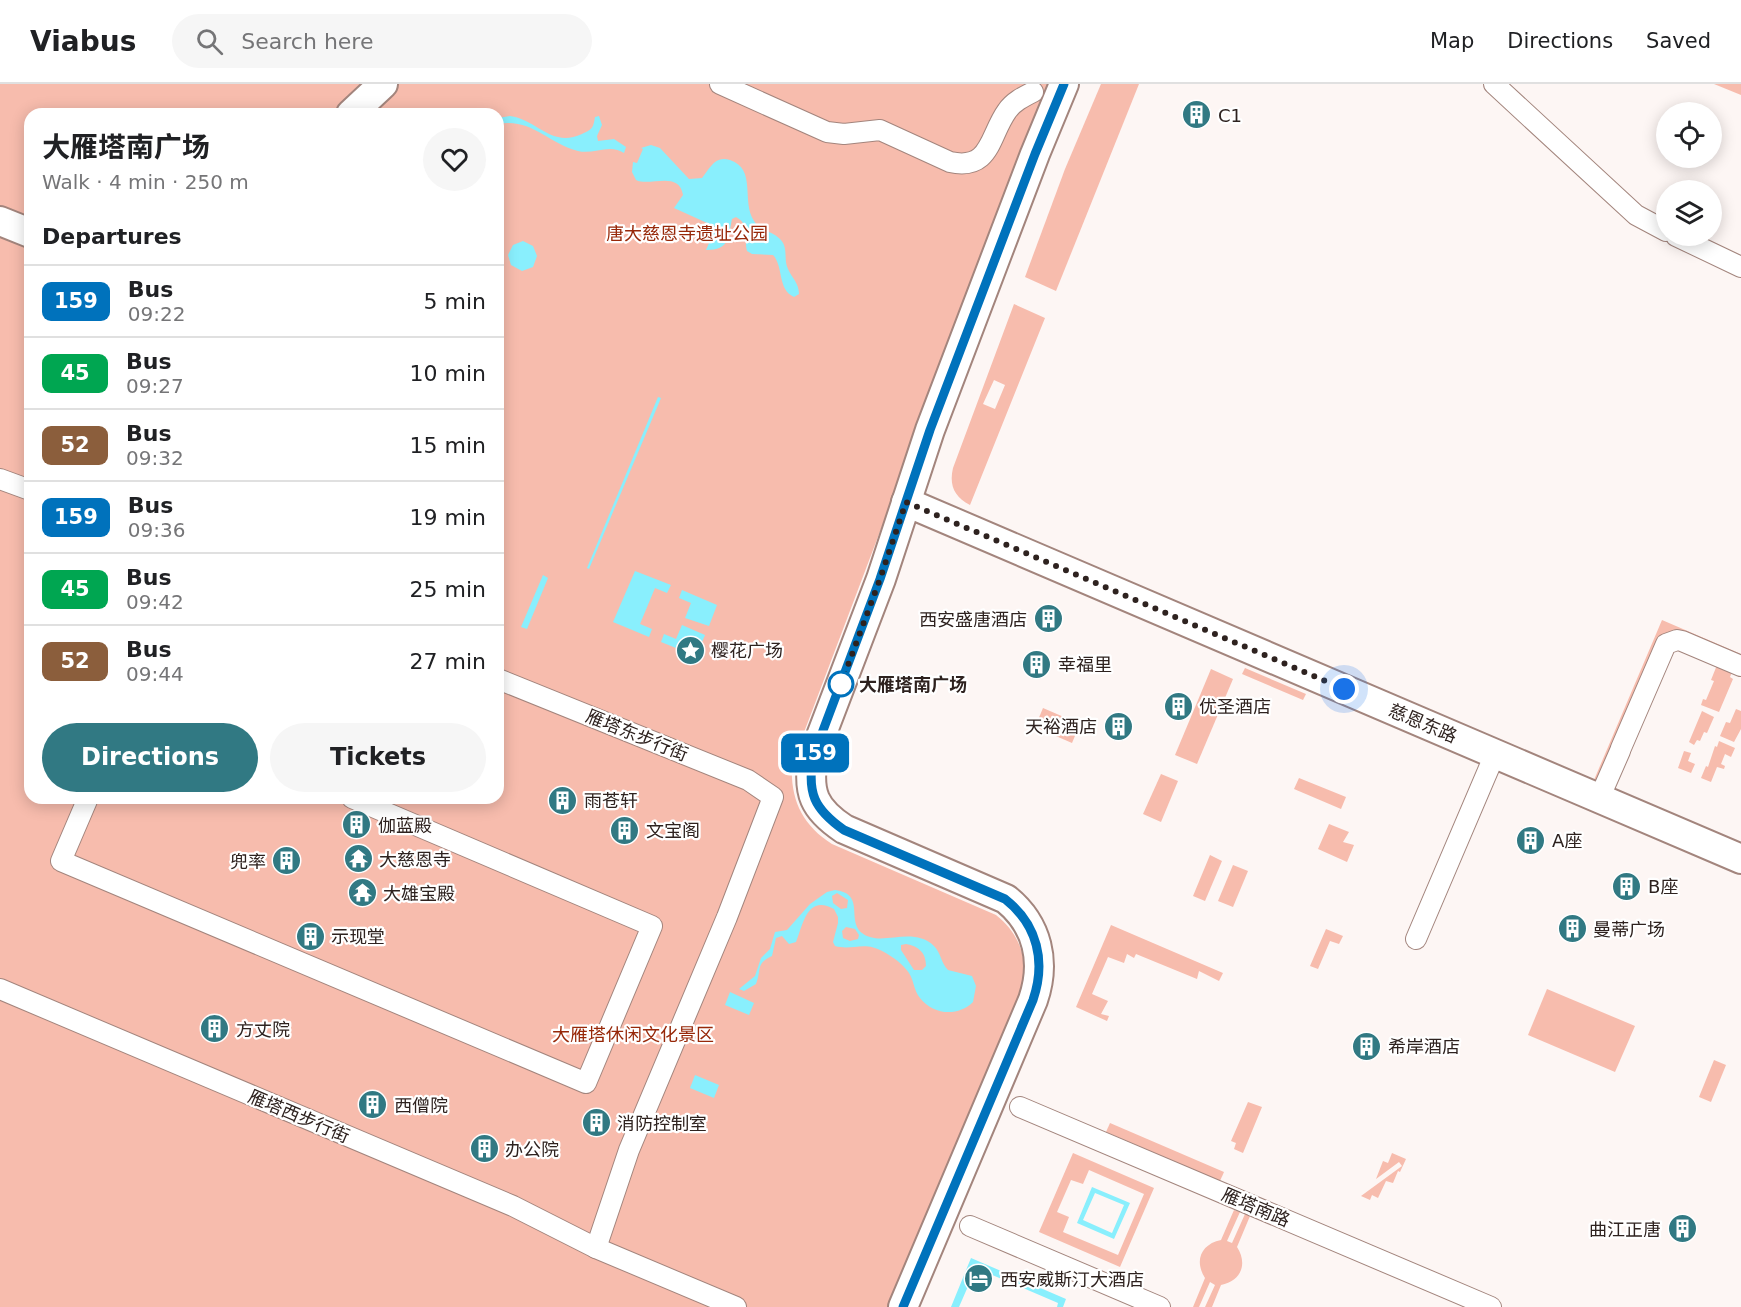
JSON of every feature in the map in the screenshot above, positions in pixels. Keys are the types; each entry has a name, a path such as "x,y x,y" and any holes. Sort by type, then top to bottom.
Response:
{"main road":[{"path":"357,108 383,84"},
{"path":"903,1307 1033,1000 1038,986 1040,962 1032,929 1023,915 1005,899 844,830 826,817 814,799 810,778 813,757 880,579 930,430 1064,84"},
{"path":"0,221 24,231"},
{"name":"慈恩东路","path":"906,502 1741,859"}],"street":[{"path":"720,84 827,132 844,134 880,130 950,162 962,165 973,163 982,157 1010,107 1030,88 1051,114"},
{"path":"1494,84 1638,217 1656,226"},
{"path":"1697,246 1741,267"},
{"path":"0,478 24,488"},
{"path":"1599,799 1666,644 1677,640 1682,641 1741,666"},
{"name":"雁塔东步行街","path":"504,681 748,780 773,797 731,908 629,1149 596,1248"},
{"path":"1416,939 1495,754"},
{"path":"85,804 61,861 586,1083 652,926 366,804"},
{"name":"雁塔西步行街","path":"0,989 513,1206 596,1248 736,1307"},
{"name":"雁塔南路","path":"1020,1107 1491,1307"},
{"path":"970,1226 1160,1307"}],"green space":[{"name":"大雁塔休闲文化景区","path":"0,84 1052,84 1021,159 792,764 793,789 800,810 822,837 832,844 996,915 1017,940 1023,959 1021,992 887,1307 0,1307"},
{"path":"1101,84 1139,84 1056,291 1025,277 1065,169"},
{"path":"1714,84 1741,84 1741,95"},
{"path":"1014,304 1045,318 970,505 954,490 953,468","holes":["994,380 1005,385 995,409 983,404"]},
{"path":"1662,620 1741,654 1741,658 1677,633 1599,782 1594,780"},
{"path":"1717,665 1732,672 1730,677 1733,679 1719,712 1701,705 1703,699 1706,700 1714,681 1711,680"},
{"path":"1245,668 1306,694 1303,700 1242,674"},
{"path":"1211,669 1233,679 1197,764 1175,755"},
{"path":"1043,708 1080,724 1072,743 1035,727"},
{"path":"1736,709 1741,711 1741,729 1734,742 1720,736 1726,722 1730,723"},
{"path":"1702,711 1714,717 1707,733 1704,732 1700,741 1697,740 1694,745 1689,742"},
{"path":"1719,741 1735,748 1731,757 1725,754 1721,764 1725,766 1724,769 1717,767 1711,782 1701,778"},
{"path":"1684,751 1691,753 1688,761 1695,764 1691,773 1678,768"},
{"path":"1161,774 1178,781 1161,822 1143,814"},
{"path":"1299,778 1346,797 1341,809 1294,789"},
{"path":"1329,824 1349,832 1343,842 1354,845 1347,862 1318,849"},
{"path":"1210,855 1222,861 1205,901 1193,896"},
{"path":"1233,865 1248,871 1233,907 1218,901"},
{"path":"1111,925 1223,973 1219,981 1199,971 1197,979 1136,954 1134,958 1127,954 1124,963 1108,957 1092,994 1108,1001 1101,1014 1109,1016 1107,1021 1076,1007"},
{"path":"1326,929 1343,936 1339,944 1330,941 1318,969 1310,966"},
{"path":"1547,989 1635,1026 1615,1072 1528,1035"},
{"path":"1714,1060 1726,1065 1711,1102 1699,1097"},
{"path":"1248,1102 1262,1107 1243,1153 1234,1149 1236,1143 1231,1141"},
{"path":"1110,1123 1224,1172 1220,1181 1106,1132"},
{"path":"1073,1153 1154,1188 1120,1267 1039,1232","holes":["1089,1170 1144,1194 1118,1255 1063,1232 1069,1217 1057,1212 1071,1180 1083,1184"]},
{"path":"1392,1153 1406,1159 1393,1183 1386,1181 1378,1198 1372,1195 1370,1200 1361,1196 1402,1166 1399,1162 1376,1179 1383,1161 1388,1163"},
{"path":"1234,1210 1240,1212 1227,1241 1232,1243 1245,1214 1250,1216 1237,1247 1242,1260 1241,1271 1233,1280 1221,1285 1212,1307 1205,1307 1215,1285 1210,1282 1199,1307 1193,1307 1205,1278 1200,1265 1201,1254 1209,1245 1221,1240"}],"water":[{"path":"599,116 602,125 597,136 598,141 614,139 626,147 624,153 613,149 578,151 557,143 530,128 504,124 504,117 520,118 553,136 562,138 588,131 593,126 595,117"},
{"path":"651,145 660,148 689,179 702,178 713,163 720,159 738,164 746,178 750,213 760,228 777,236 783,242 787,265 797,284 799,294 794,297 785,289 779,266 773,255 752,254 747,251 745,227 736,217 732,219 724,245 720,248 706,250 716,227 674,208 683,195 676,183 636,180 632,172 633,162 637,163 643,149 641,148"},
{"path":"523,241 533,246 537,256 533,267 522,271 511,265 508,255 513,245"},
{"path":"658,397 661,398 589,569 587,568"},
{"path":"635,571 671,585 667,593 655,588 640,624 652,629 649,637 613,622"},
{"path":"543,575 548,578 527,629 521,627"},
{"path":"682,590 717,605 709,626 685,618 691,603 679,598"},
{"path":"682,625 705,635 696,656 661,642 664,634 676,639"},
{"path":"835,890 844,892 850,897 853,902 855,921 862,933 878,938 916,937 934,946 948,970 972,976 976,986 973,1002 953,1012 939,1011 925,1004 918,995 907,970 891,956 870,947 835,946 833,942 838,917 834,909 825,905 812,908 804,920 796,942 789,944 782,936 776,938 772,956 761,964 756,984 744,991 739,989 755,976 761,958 770,949 775,932 787,930 810,904 827,892","holes":["837,893 848,900 847,908 841,909 833,903 832,896","846,927 855,929 859,935 858,939 850,941 843,938 842,931","906,944 918,948 925,957 926,966 922,970 914,970 901,950 901,945"]},
{"path":"730,992 754,1003 749,1015 725,1005"},
{"path":"695,1075 719,1085 714,1098 690,1088"},
{"path":"1092,1187 1130,1203 1114,1239 1077,1223","holes":["1095,1193 1124,1205 1112,1233 1083,1220"]},
{"path":"971,1258 1066,1299 1063,1307 1057,1307 1058,1303 976,1268 959,1307 951,1307"}],"bus line":[{"name":"159","path":"903,1307 1033,1000 1038,986 1039,953 1032,929 1023,915 1005,899 844,830 826,817 814,799 810,778 813,757 880,579 930,430 1064,84"}],"place":[{"name":"C1","path":"1197,115"},
{"name":"西安盛唐酒店","path":"1048,619"},
{"name":"樱花广场","path":"690,650"},
{"name":"幸福里","path":"1037,664"},
{"name":"大雁塔南广场","path":"841,684"},
{"name":"优圣酒店","path":"1178,706"},
{"name":"天裕酒店","path":"1118,726"},
{"name":"雨苍轩","path":"563,800"},
{"name":"伽蓝殿","path":"357,825"},
{"name":"文宝阁","path":"625,830"},
{"name":"A座","path":"1531,840"},
{"name":"大慈恩寺","path":"358,859"},
{"name":"兜率","path":"287,861"},
{"name":"B座","path":"1627,886"},
{"name":"大雄宝殿","path":"362,893"},
{"name":"曼蒂广场","path":"1572,929"},
{"name":"示现堂","path":"310,936"},
{"name":"方丈院","path":"215,1029"},
{"name":"希岸酒店","path":"1367,1046"},
{"name":"西僧院","path":"373,1105"},
{"name":"消防控制室","path":"596,1123"},
{"name":"办公院","path":"484,1149"},
{"name":"曲江正唐","path":"1682,1229"},
{"name":"西安威斯汀大酒店","path":"979,1279"}],"route":[{"path":"841,684 906,502 1344,689"}],"park label":[{"name":"唐大慈恩寺遗址公园","path":"687,233"}]}
